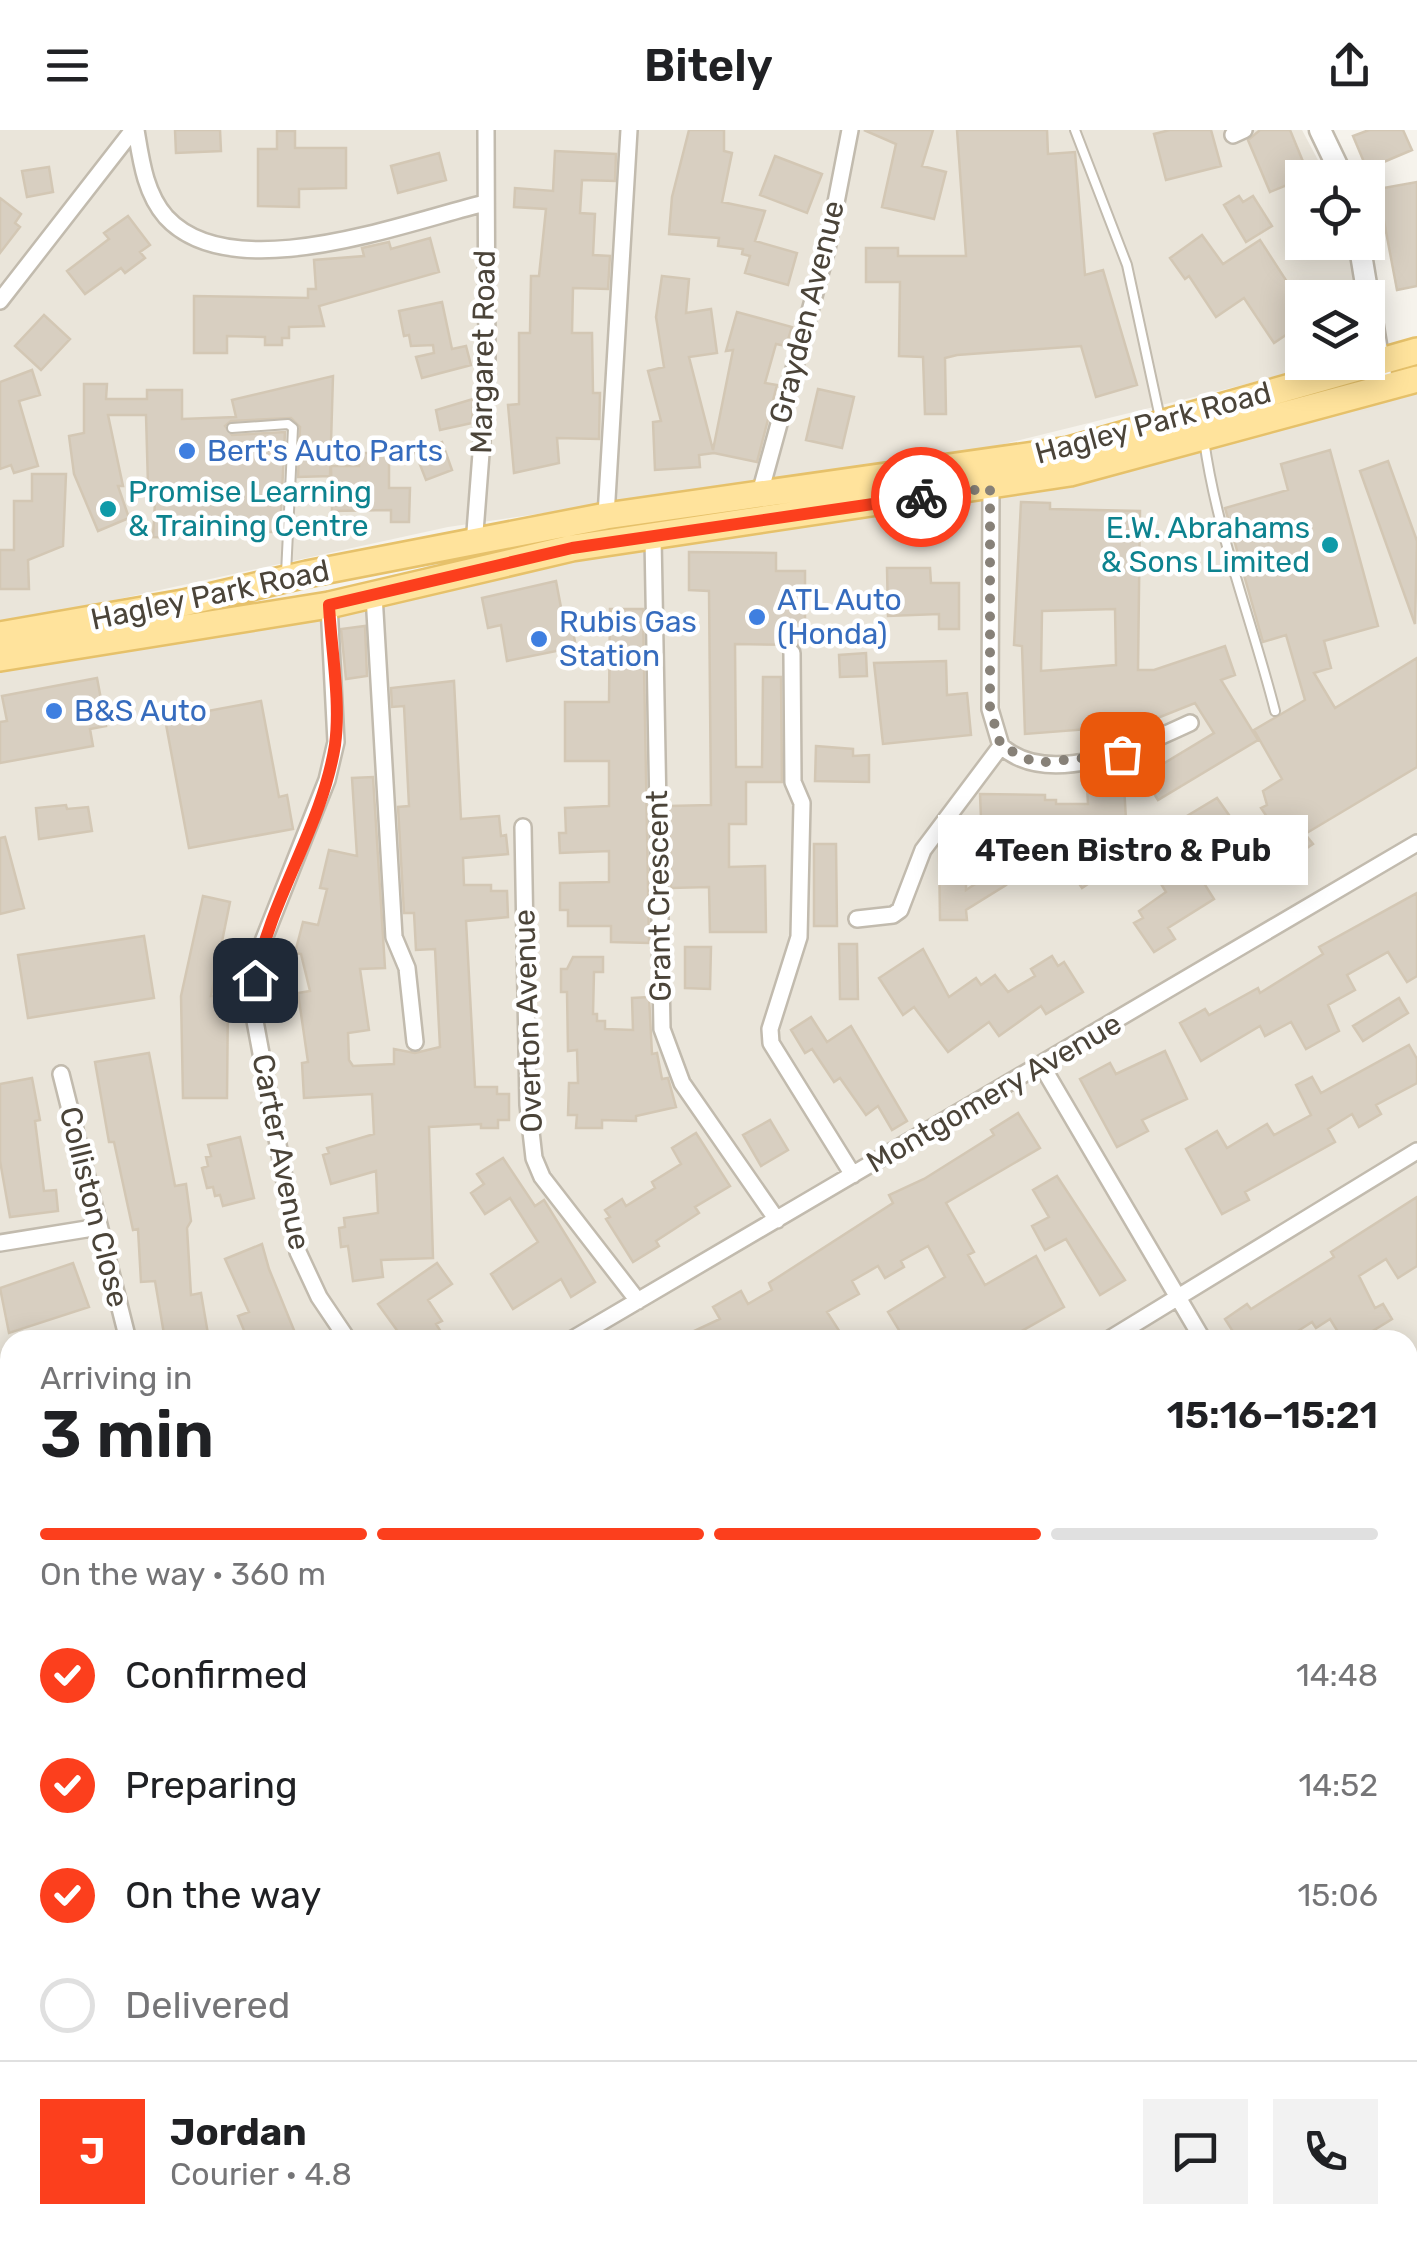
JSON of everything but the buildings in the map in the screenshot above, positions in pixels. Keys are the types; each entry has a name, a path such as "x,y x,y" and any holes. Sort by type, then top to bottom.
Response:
{"main road":[{"name":"Hagley Park Road","path":"1385,359 1417,351"},
{"name":"Hagley Park Road","path":"0,658 329,605 572,548 1070,473 1417,379"},
{"name":"Hagley Park Road","path":"0,635 183,603 286,578 606,516 1069,450 1309,380"}],"street":[{"path":"135,130 144,175 165,216 196,240 236,250 308,246 485,203"},
{"path":"0,301 135,130"},
{"name":"Margaret Road","path":"472,574 487,375 486,130"},
{"path":"606,516 630,130"},
{"name":"Grayden Avenue","path":"760,493 827,250 850,130"},
{"path":"1320,130 1334,160"},
{"path":"1381,380 1382,387"},
{"path":"990,488 990,709 1001,746 1036,763 1092,760 1122,754 1190,723"},
{"name":"Grant Crescent","path":"653,538 662,1029 682,1083 777,1220"},
{"path":"374,595 394,938 407,968 415,1042"},
{"name":"Carter Avenue","path":"329,605 336,742 326,780 262,944 255,980 255,1021 298,1252 319,1297 341,1330"},
{"path":"792,653 793,782 802,803 799,937 770,1029 771,1043 853,1175"},
{"path":"857,919 893,915 900,910 923,850 1001,746"},
{"name":"Overton Avenue","path":"523,826 528,1106 534,1158 542,1176 638,1300"},
{"name":"Montgomery Avenue","path":"587,1330 1417,843"},
{"path":"1042,1066 1197,1330"},
{"name":"Colliston Close","path":"61,1074 100,1227 120,1330"},
{"path":"1126,1330 1417,1152"},
{"path":"0,1242 100,1227"}],"lane":[{"path":"1075,130 1127,265 1161,422"},
{"path":"232,428 288,424 292,428 286,578"},
{"path":"1204,436 1236,590 1261,656 1275,711"}],"shaded area":[{"path":"0,130 1302,130 1318,160 1285,160 1285,260 1352,260 1356,280 1285,280 1285,375 980,450 448,527 0,625"},
{"path":"1417,373 1417,1330 0,1330 0,658 329,605 479,546 614,514 673,536 761,498 991,488"}],"way so far":[{"path":"921,497 990,488 990,709 1001,746 1022,760 1036,763 1122,754"}],"place":[{"name":"Bert's Auto Parts","path":"187,451"},
{"name":"Promise Learning & Training Centre","path":"108,509"},
{"name":"E.W. Abrahams & Sons Limited","path":"1330,545"},
{"name":"ATL Auto (Honda)","path":"757,617"},
{"name":"Rubis Gas Station","path":"539,639"},
{"name":"B&S Auto","path":"54,711"},
{"name":"4Teen Bistro & Pub","path":"1122,754"}],"route":[{"path":"255,980 262,944 326,780 336,742 329,605 572,548 921,497"}]}
